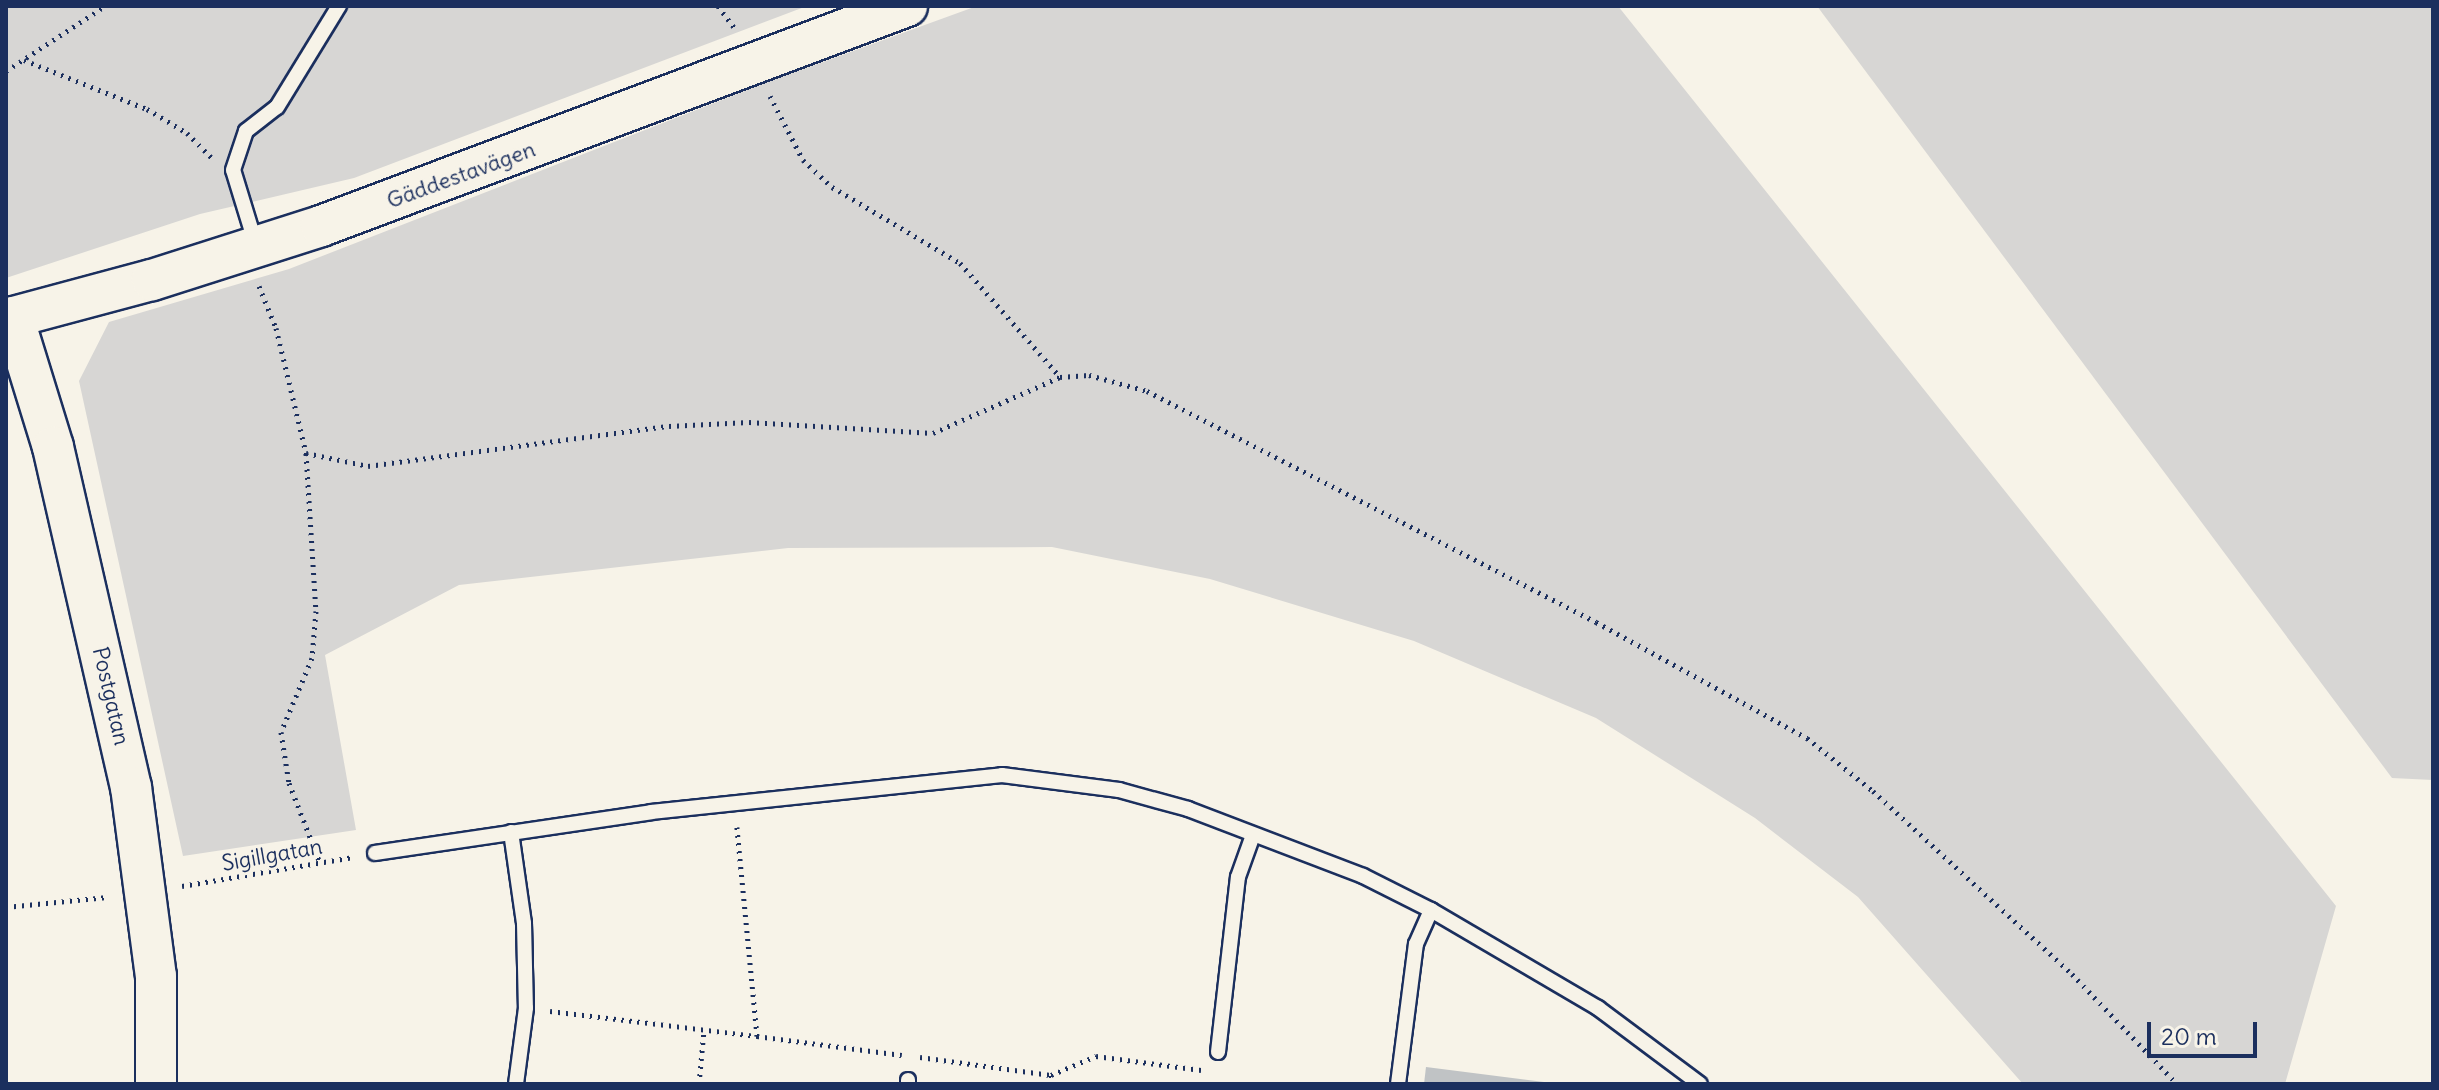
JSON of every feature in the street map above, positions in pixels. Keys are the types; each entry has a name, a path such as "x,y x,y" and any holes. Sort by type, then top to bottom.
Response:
{"street":[{"name":"Gäddestavägen","path":"10,318 152,280 522,154 907,6"},
{"name":"Postgatan","path":"10,318 53,447 131,787 156,976 156,1084"}],"lane":[{"path":"256,246 233,170 246,131 277,107 339,6"},
{"path":"375,853 735,802 1002,775 1119,790 1363,876 1431,910 1598,1008 1700,1084"},
{"path":"511,832 524,923 526,1008 516,1084"},
{"path":"1218,1052 1238,877 1253,835"},
{"path":"1398,1084 1416,944 1431,910"}],"path":[{"path":"6,71 105,6"},
{"path":"718,6 727,13 803,160 832,187 960,263 1060,377"},
{"path":"24,60 147,109 187,133 236,182"},
{"path":"256,246 258,283 276,328 306,453 316,611 312,658 281,732 289,783 320,863"},
{"path":"306,453 368,466 669,426 749,422 933,433 1060,377 1089,375 1147,391 1596,622 1807,738 1873,791 2072,974 2177,1084"},
{"path":"735,802 757,1036"},
{"name":"Sigillgatan","path":"175,888 375,853"},
{"path":"6,907 118,896"},
{"path":"526,1008 1051,1075 1096,1056 1215,1071"},
{"path":"699,1084 704,1030"},
{"path":"1051,1075 1053,1084"}],"shaded area":[{"path":"6,6 807,6 354,178 200,214 6,278"},
{"path":"977,6 1618,6 2336,906 2285,1084 2023,1084 1858,897 1755,818 1596,718 1414,641 1210,579 1052,547 788,548 459,585 325,655 356,830 183,856 79,381 109,322 289,269 765,83"},
{"path":"1817,6 2433,6 2433,780 2392,778"}],"building":[{"path":"1426,1067 1544,1082 1544,1084 1424,1084"}]}
